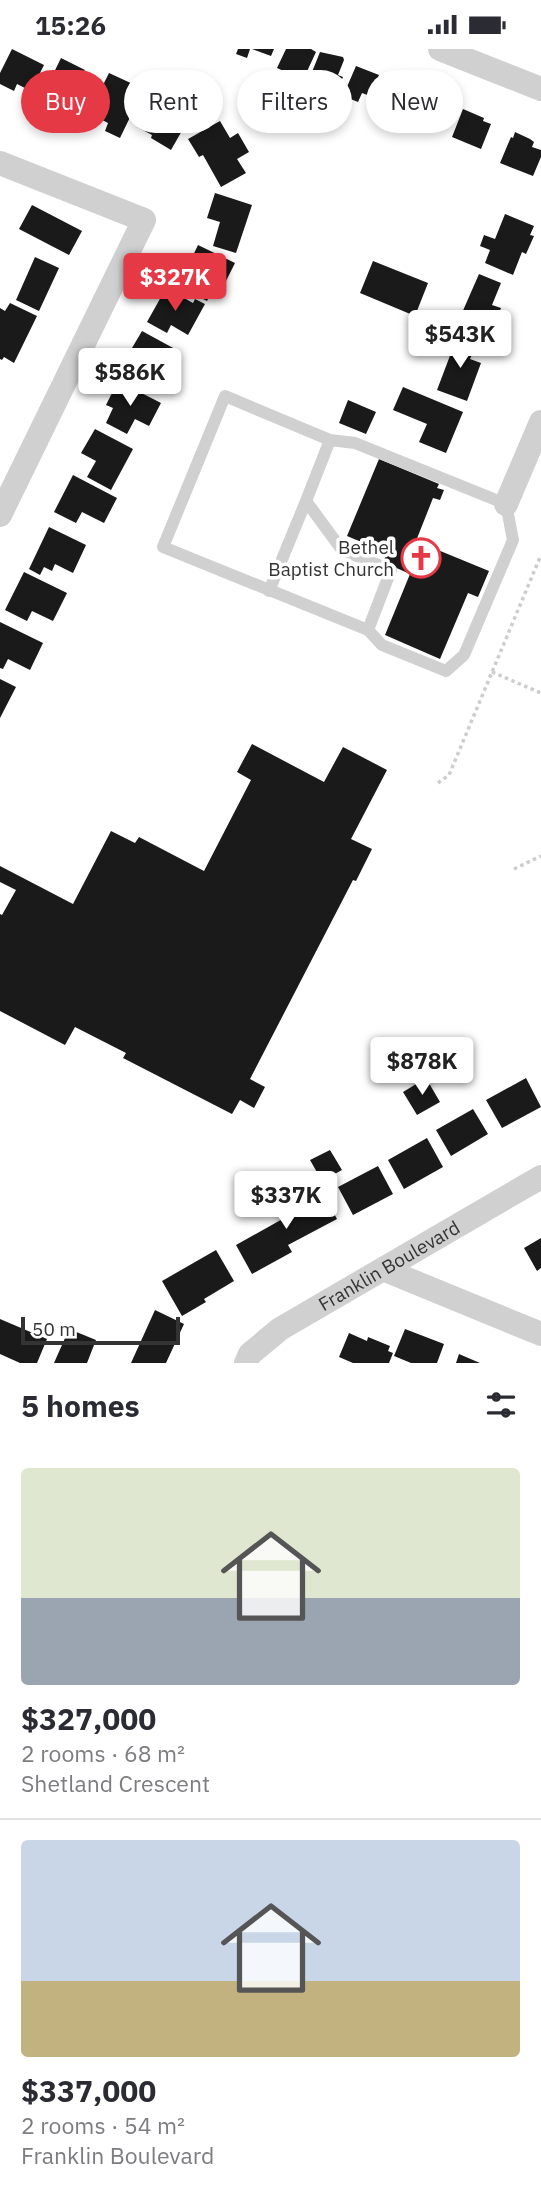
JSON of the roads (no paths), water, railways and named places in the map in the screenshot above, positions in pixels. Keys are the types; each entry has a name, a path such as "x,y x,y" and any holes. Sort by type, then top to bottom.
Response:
{"street":[{"path":"440,49 541,89"},
{"path":"0,163 144,221 0,515"},
{"path":"506,504 541,422"},
{"name":"Franklin Boulevard","path":"247,1363 250,1354 280,1329 541,1177"},
{"path":"385,1270 541,1334"}],"lane":[{"path":"225,396 330,440 355,443 506,504 513,540 464,655 446,671 382,645 368,630 163,547 225,396"},
{"path":"269,591 330,440"},
{"path":"306,501 342,550 391,571 368,630"}],"place":[{"name":"Bethel Baptist Church","path":"421,558"}]}
